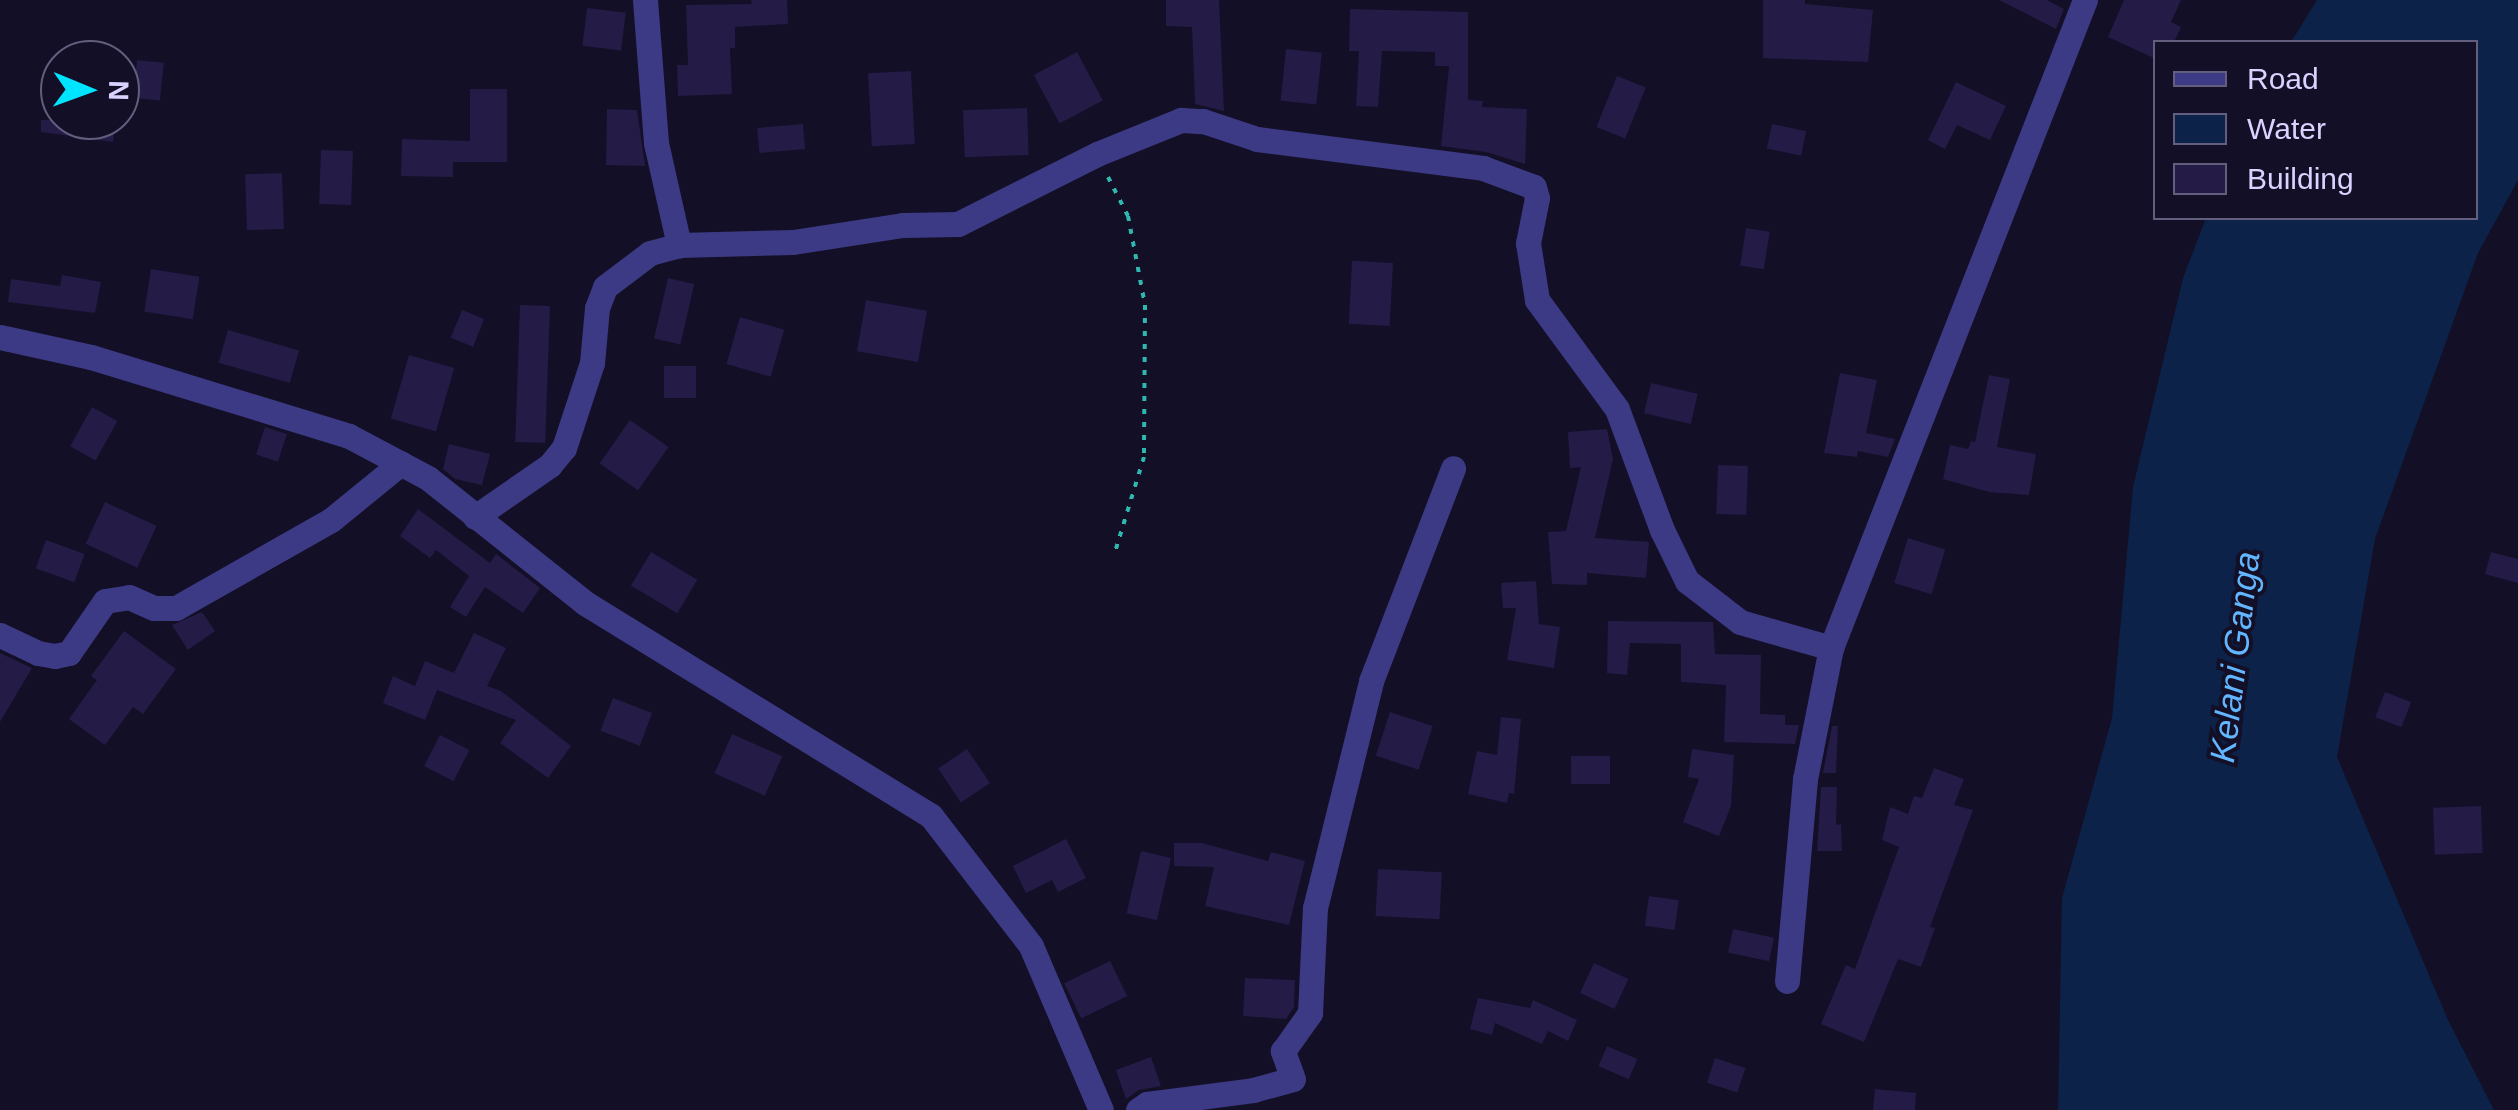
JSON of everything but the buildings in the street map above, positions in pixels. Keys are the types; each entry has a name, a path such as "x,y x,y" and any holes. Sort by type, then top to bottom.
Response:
{"street":[{"path":"645,0 656,144 679,246"},
{"path":"1787,981 1805,780 1832,648 2085,0"},
{"path":"475,517 550,464 564,448 592,363 597,308 612,278 650,253 679,246 794,242 902,225 958,224 1097,154 1181,120 1203,121 1257,139 1483,168 1534,187 1536,198 1528,243 1537,300 1617,409 1662,530 1688,581 1740,622 1832,648"},
{"path":"0,338 91,357 349,436 428,478 585,603 931,816 1031,946 1101,1110"},
{"path":"0,635 38,653 55,656 69,653 105,602 129,597 154,608 176,608 331,520 401,463"},
{"path":"1138,1110 1147,1104 1253,1090 1293,1079 1283,1051 1310,1013 1315,908 1371,681 1453,468"}],"path":[{"path":"1097,154 1128,216 1145,305 1144,457 1114,555"}],"water":[{"name":"Kelani Ganga","path":"2317,0 2518,0 2518,180 2478,253 2375,539 2337,757 2448,1020 2494,1110 2058,1110 2062,898 2112,718 2133,487 2183,278 2205,220 2478,220 2478,40 2292,40"}]}
